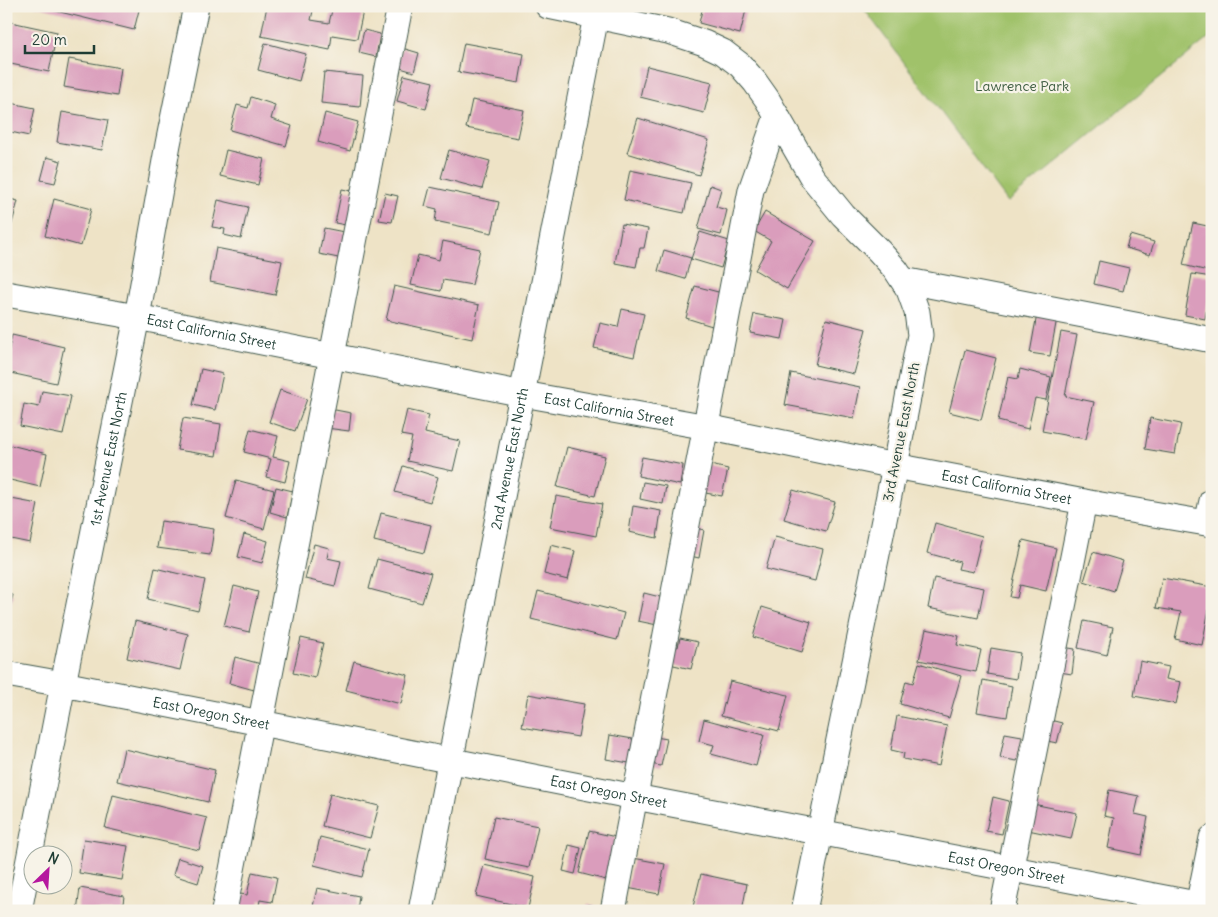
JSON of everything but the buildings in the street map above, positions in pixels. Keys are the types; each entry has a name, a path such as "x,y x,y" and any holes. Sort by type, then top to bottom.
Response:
{"street":[{"name":"1st Avenue East North","path":"19,911 137,317 168,144 196,6"},
{"path":"224,911 400,6"},
{"name":"3rd Avenue East North","path":"548,6 598,11 688,37 723,52 740,65 767,99 812,177 843,215 896,270 910,290 918,312 920,335 804,911"},
{"name":"2nd Avenue East North","path":"421,911 598,11"},
{"path":"613,911 752,190 777,116"},
{"path":"903,280 1212,340"},
{"name":"East California Street","path":"6,294 137,317 523,394 707,427 895,466 1084,502 1210,516"},
{"path":"1002,911 1084,502"},
{"name":"East Oregon Street","path":"6,674 1202,907"},
{"path":"1202,907 1212,838"}],"green space":[{"name":"Lawrence Park","path":"862,6 1212,6 1212,35 1008,202"}]}
